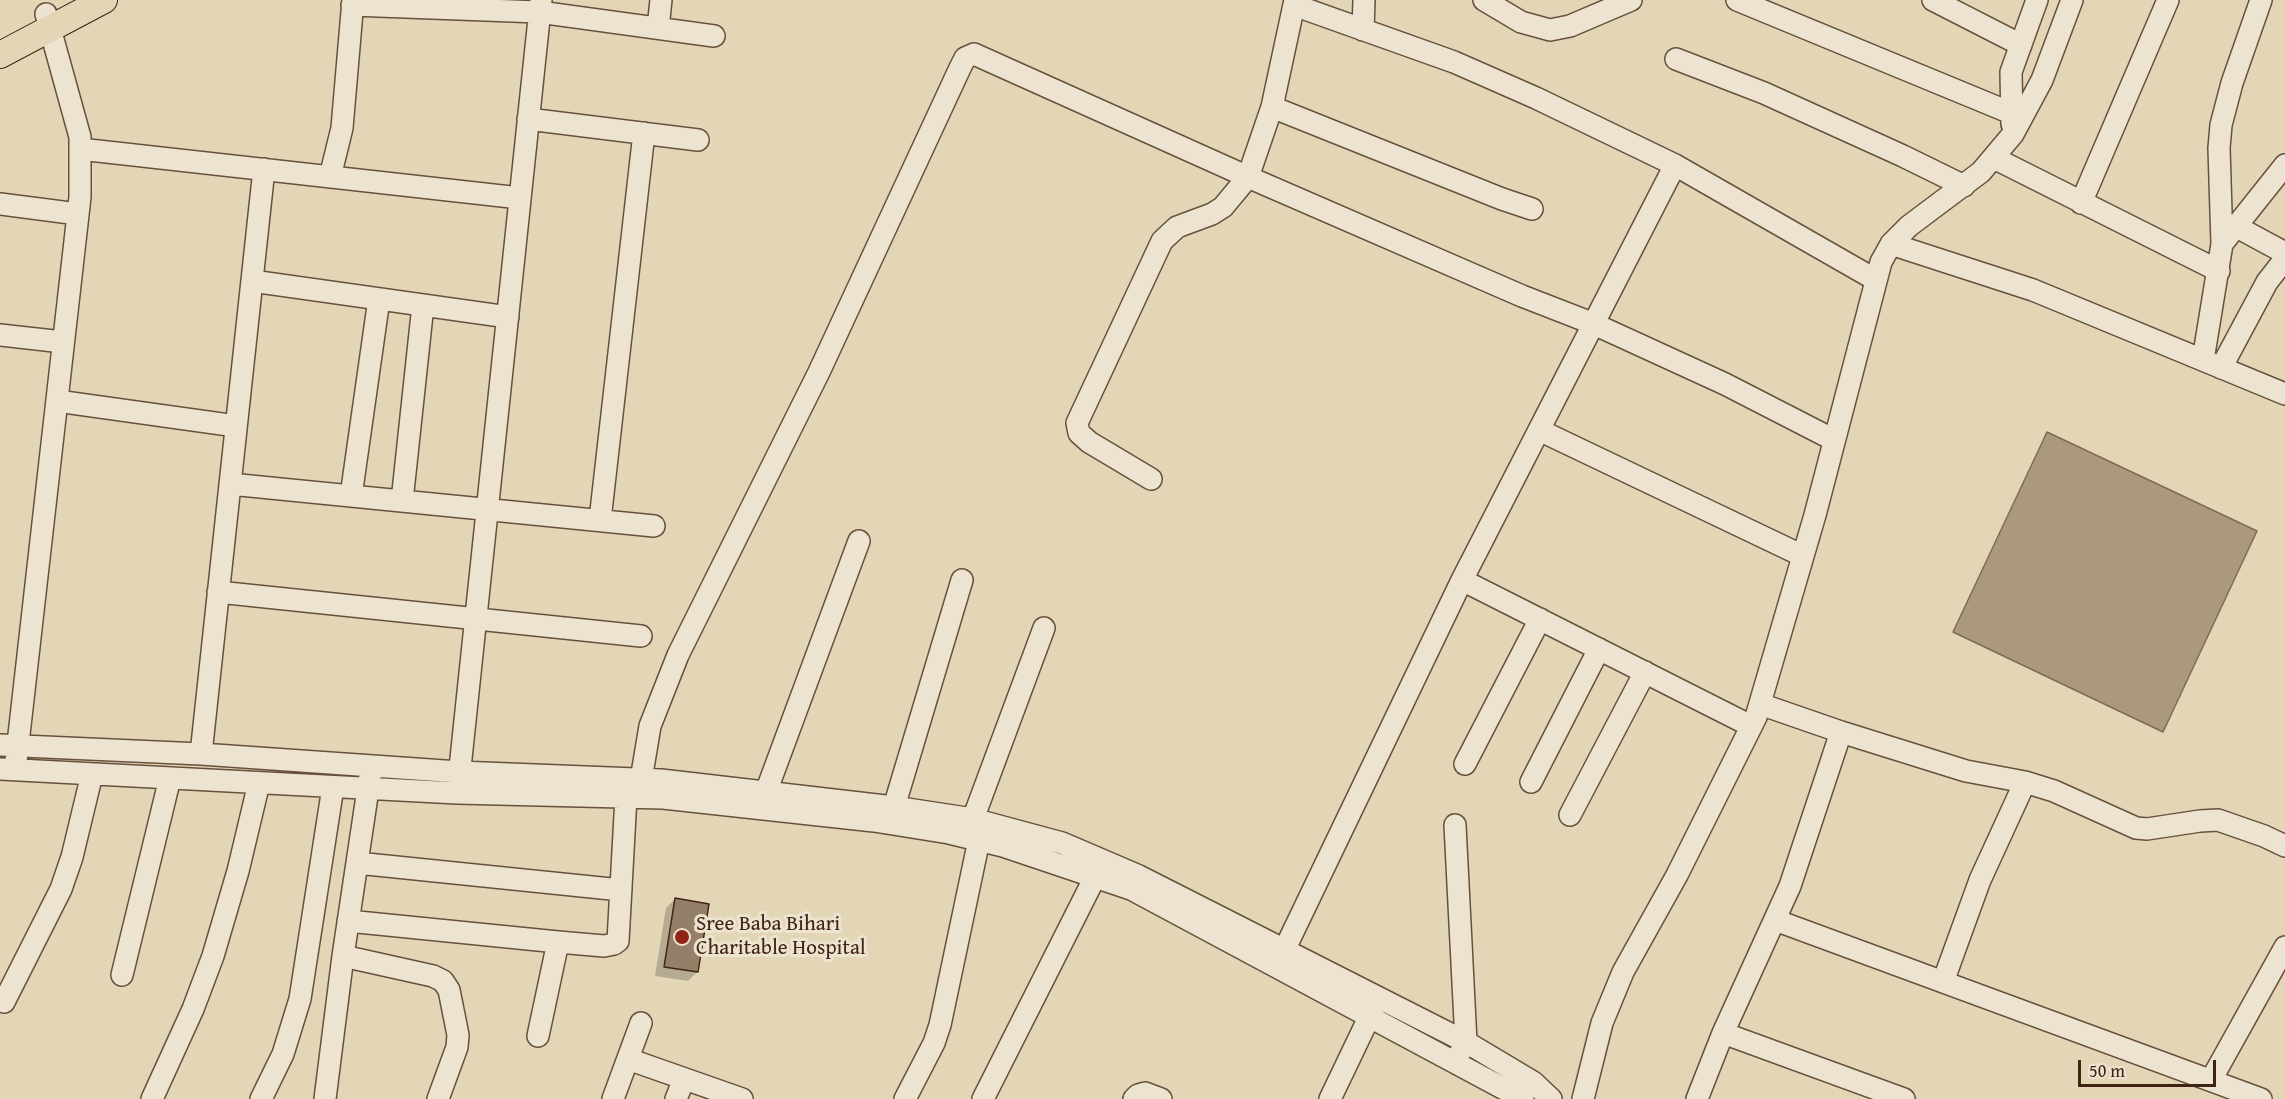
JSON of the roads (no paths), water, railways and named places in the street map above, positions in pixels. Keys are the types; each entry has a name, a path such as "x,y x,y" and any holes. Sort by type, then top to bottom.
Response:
{"main road":[{"path":"0,55 48,21 71,0"},
{"path":"0,38 104,0"}],"street":[{"path":"658,28 661,0"},
{"path":"1363,30 1364,0"},
{"path":"1484,0 1521,22 1550,30 1570,26 1630,0"},
{"path":"1737,0 2012,123"},
{"path":"1933,0 2021,45"},
{"path":"2012,123 2011,72 2037,0"},
{"path":"1583,1099 1602,1023 1623,972 1677,875 1760,704 1803,556 1881,262 1891,244 1909,226 1964,186 1994,158 2012,123 2042,80 2072,0"},
{"path":"2080,203 2168,0"},
{"path":"2212,364 2223,244 2219,148 2221,125 2232,83 2261,0"},
{"path":"330,177 342,128 352,3 540,6 714,36"},
{"path":"1151,478 1089,442 1079,433 1077,423 1162,241 1177,227 1212,214 1223,207 1248,177 1272,107 1295,3 1454,62 1675,165 1876,280"},
{"path":"458,783 540,6"},
{"path":"48,21 80,136 78,214 57,401 9,746 8,770 368,788 458,783 661,780 894,807 973,819 1062,843 1139,876 1280,958 1374,1008 1454,1062 1523,1099"},
{"path":"641,780 650,726 678,655 819,372 965,58 974,54 1248,177 1522,296 1594,324 1725,384 1834,440"},
{"path":"1676,58 1764,93 1964,186"},
{"path":"1272,107 1532,209"},
{"path":"528,120 698,140"},
{"path":"600,520 644,134"},
{"path":"80,148 520,198"},
{"path":"1994,158 2219,271"},
{"path":"1280,958 1462,580 1675,165"},
{"path":"2223,244 2285,165"},
{"path":"201,754 264,169"},
{"path":"0,204 78,214"},
{"path":"2237,227 2285,253"},
{"path":"1891,244 2033,290 2285,394"},
{"path":"2212,364 2285,259"},
{"path":"252,281 508,317"},
{"path":"351,496 379,299"},
{"path":"402,501 423,305"},
{"path":"0,335 63,342"},
{"path":"57,401 236,426"},
{"path":"1539,430 1803,556"},
{"path":"230,484 654,526"},
{"path":"766,792 859,541"},
{"path":"894,807 962,580"},
{"path":"1462,580 1751,726"},
{"path":"218,592 641,636"},
{"path":"1465,764 1540,619"},
{"path":"973,819 1044,628"},
{"path":"1531,782 1599,649"},
{"path":"1570,815 1645,672"},
{"path":"1760,704 1966,771 2025,782 2054,791 2136,828 2147,829 2199,820 2218,820 2285,846"},
{"path":"1697,1099 1790,886 1841,732"},
{"path":"9,746 201,754 371,766 458,783 663,798 874,821 949,832 1131,889 1280,958"},
{"path":"325,1099 371,766"},
{"path":"4,1002 61,889 72,857 92,774"},
{"path":"122,975 171,778"},
{"path":"1943,982 1977,888 2025,782"},
{"path":"152,1099 193,1009 213,956 238,871 259,783"},
{"path":"261,1099 283,1054 300,999 333,787"},
{"path":"348,921 558,942 614,945 618,941 626,797"},
{"path":"1454,1062 1466,1042 1455,825"},
{"path":"906,1099 934,1043 940,1025 979,840"},
{"path":"357,863 621,890"},
{"path":"983,1099 1095,876"},
{"path":"1774,920 2261,1099"},
{"path":"538,1036 558,942"},
{"path":"2211,1080 2285,947"},
{"path":"343,956 434,976 443,981 449,990 458,1035 457,1047 440,1098"},
{"path":"1374,1008 1466,1042 1533,1082 1551,1099"},
{"path":"1330,1099 1374,1008"},
{"path":"614,1099 641,1023"},
{"path":"1724,1033 1904,1099"},
{"path":"628,1059 742,1099"},
{"path":"675,1099 684,1078"},
{"path":"1134,1099 1145,1093 1161,1099"}],"place":[{"name":"Sree Baba Bihari Charitable Hospital","path":"682,937"}]}
